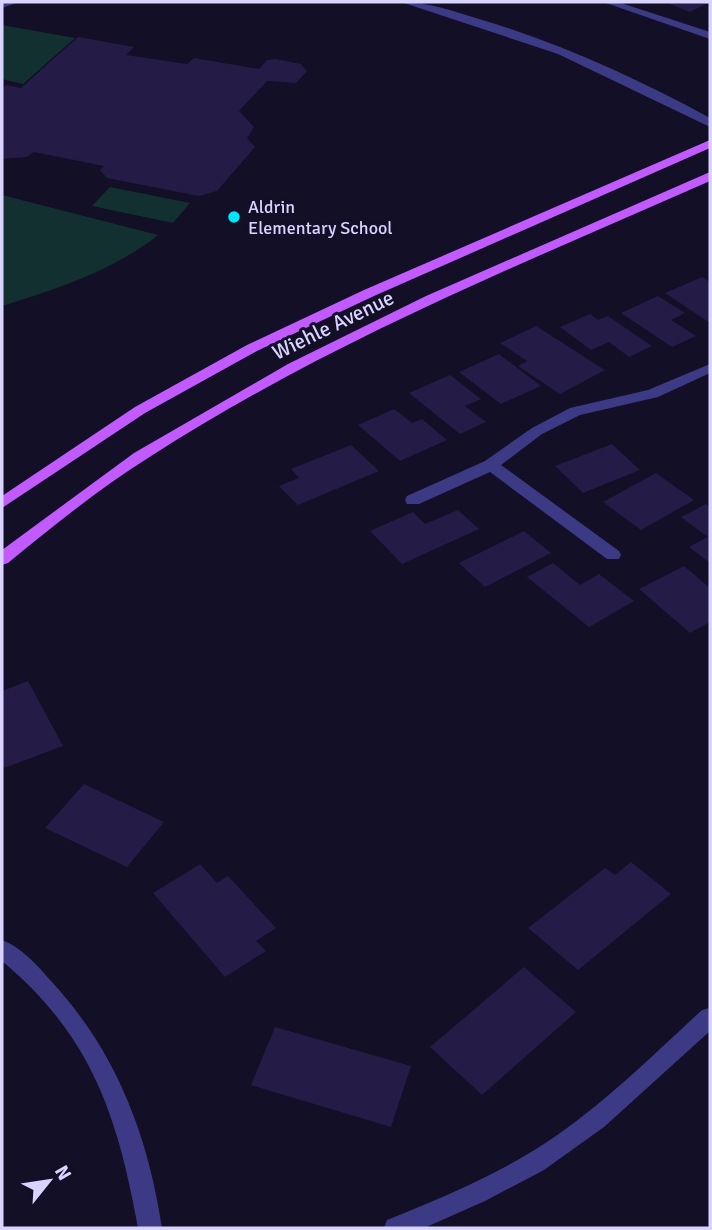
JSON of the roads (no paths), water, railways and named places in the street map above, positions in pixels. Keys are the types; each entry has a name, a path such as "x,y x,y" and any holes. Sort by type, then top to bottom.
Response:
{"main road":[{"name":"Wiehle Avenue","path":"2,503 140,410 252,348 369,293 710,144"},
{"name":"Wiehle Avenue","path":"2,559 159,443 292,367 374,326 710,176"}],"street":[{"path":"2,5 14,2"},
{"path":"406,2 482,21 574,54 623,76 710,123"},
{"path":"608,2 710,36"},
{"path":"413,500 491,465 537,432 575,411 653,394 710,368"},
{"path":"491,465 612,555"},
{"path":"2,950 46,992 88,1045 119,1103 150,1228"},
{"path":"396,1228 475,1195 554,1151 600,1117 710,1017"}],"place":[{"name":"Aldrin Elementary School","path":"234,217"}]}
